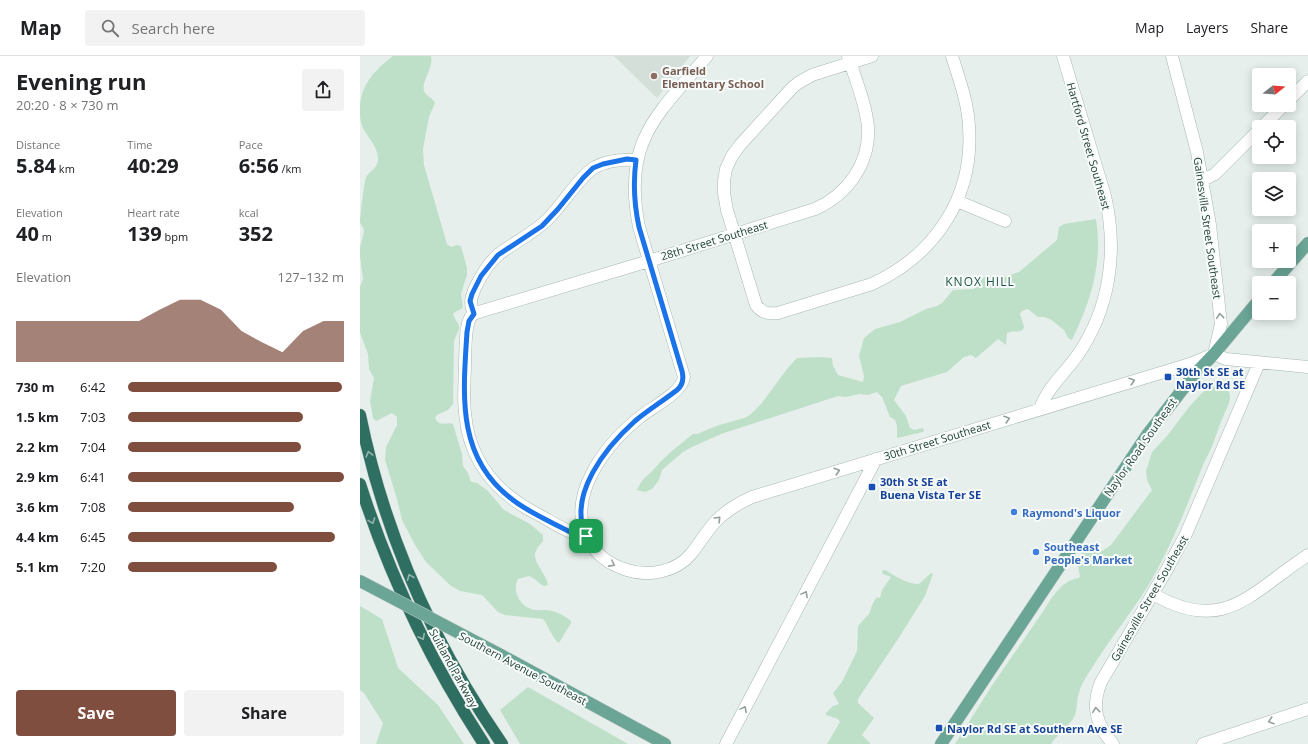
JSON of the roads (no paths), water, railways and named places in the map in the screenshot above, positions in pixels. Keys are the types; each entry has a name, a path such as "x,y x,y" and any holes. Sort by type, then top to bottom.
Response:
{"highway":[{"name":"Suitland Parkway","path":"360,415 388,519 426,613 457,672 502,744"},
{"name":"Suitland Parkway","path":"360,484 384,552 404,602 447,685 484,744"}],"main road":[{"path":"1279,276 1308,243"},
{"name":"Naylor Road Southeast","path":"941,744 1147,435 1193,376 1214,354 1252,308"},
{"name":"Southern Avenue Southeast","path":"360,581 665,744"}],"street":[{"path":"707,56 656,115 644,138 636,160 634,179 635,205 639,227 684,377 683,382 677,390 632,423 610,448 593,472 587,484 581,506 582,520 586,536 593,547 609,562 637,573 661,571 676,565 690,555 717,520 738,503 763,493 876,459"},
{"path":"872,56 849,59 812,75 794,86 734,152 726,169 723,185 725,201 756,305 763,312 772,314 791,310 862,288 893,273 915,258 931,241 945,222 957,200 967,164 970,142 966,104 952,56"},
{"name":"Hartford Street Southeast","path":"1040,409 1048,392 1077,356 1097,319 1107,288 1112,258 1110,217 1105,196 1063,56"},
{"name":"Gainesville Street Southeast","path":"1172,56 1188,113 1203,180 1221,324 1214,354"},
{"name":"28th Street Southeast","path":"471,318 482,310 814,209 830,201 850,184 859,170 868,139 866,113 849,59"},
{"path":"1296,93 1308,81"},
{"path":"1269,120 1277,112"},
{"path":"1203,180 1215,174 1252,137"},
{"path":"586,536 574,534 515,502 497,486 479,462 469,437 464,411 466,345 471,318 470,301 481,276 498,255 542,226 593,168 617,160 636,160"},
{"path":"957,200 1005,221"},
{"path":"1214,354 1226,359 1308,367"},
{"name":"30th Street Southeast","path":"726,744 876,459 1190,364 1214,354"},
{"name":"Gainesville Street Southeast","path":"1113,744 1103,733 1098,720 1096,705 1097,691 1103,677 1153,594 1186,534 1259,363"},
{"path":"1153,594 1168,603 1190,610 1204,611 1224,609 1243,601 1308,555"},
{"path":"1203,744 1308,709"}],"place":[{"name":"Garfield Elementary School","path":"654,76"},
{"name":"30th St SE at Naylor Rd SE","path":"1168,377"},
{"name":"30th St SE at Buena Vista Ter SE","path":"872,487"},
{"name":"Raymond's Liquor","path":"1014,512"},
{"name":"Southeast People's Market","path":"1036,552"},
{"name":"Naylor Rd SE at Southern Ave SE","path":"939,728"}],"district":[{"name":"KNOX HILL","path":"980,281"}]}
